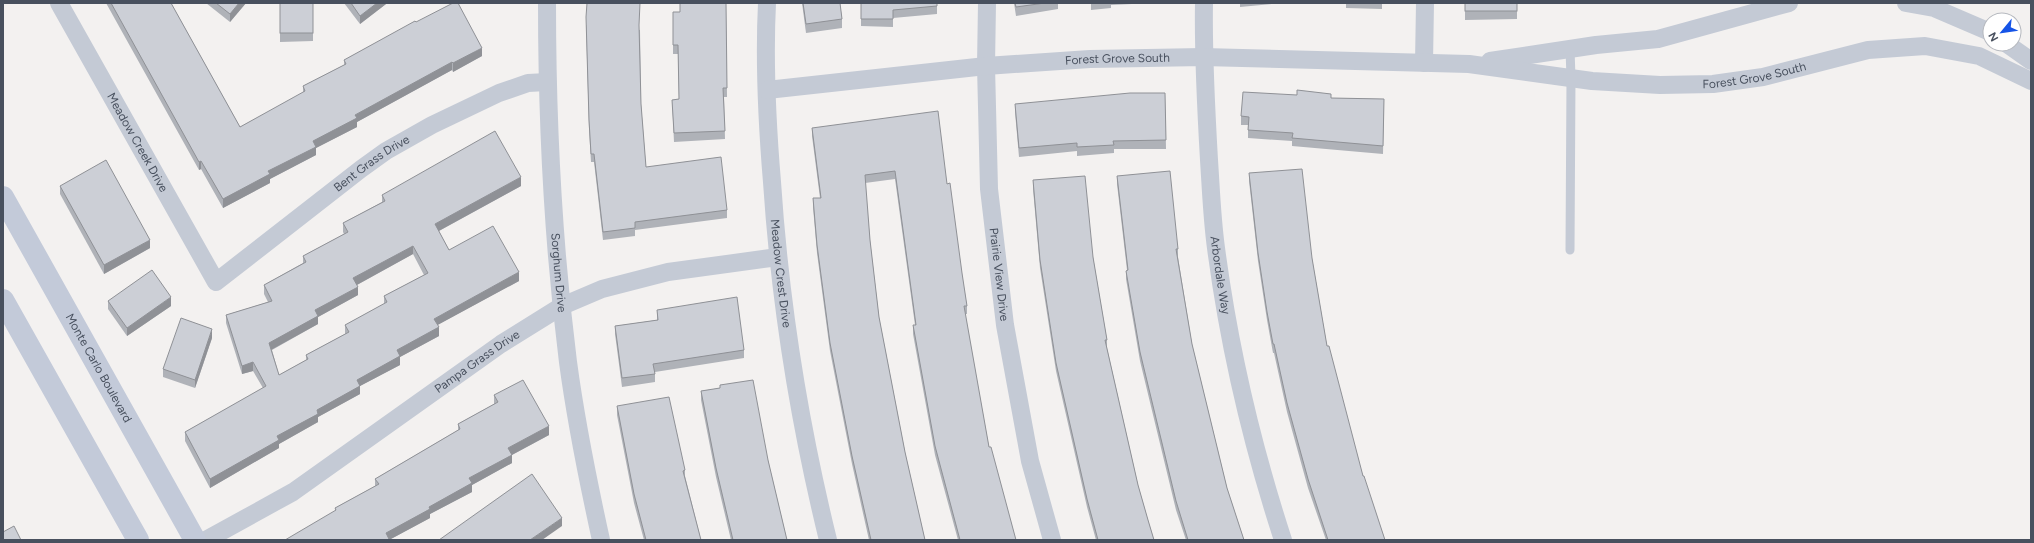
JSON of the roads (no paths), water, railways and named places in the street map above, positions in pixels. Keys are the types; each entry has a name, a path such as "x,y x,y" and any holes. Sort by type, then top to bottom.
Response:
{"main road":[{"name":"Monte Carlo Boulevard","path":"3,197 195,540"},
{"path":"3,300 138,540"}],"street":[{"name":"Meadow Creek Drive","path":"59,3 216,282"},
{"name":"Sorghum Drive","path":"547,3 547,82 554,208 562,306 576,414 601,540"},
{"name":"Meadow Crest Drive","path":"766,3 770,163 778,257 786,326 800,411 828,540"},
{"name":"Prairie View Drive","path":"987,3 986,66 989,189 1005,325 1030,461 1052,540"},
{"name":"Arbordale Way","path":"1204,3 1203,57 1212,211 1222,282 1247,411 1283,540"},
{"path":"1424,63 1425,3"},
{"name":"Forest Grove South","path":"1469,64 1570,49 1658,39 1789,3"},
{"path":"1906,3 1934,8 1982,29"},
{"name":"Forest Grove South","path":"767,90 986,66 1090,59 1203,57 1469,64 1571,78 1660,85 1713,84 1763,77 1868,50 1925,46 1979,56 2031,81"},
{"path":"2018,52 2031,61"},
{"name":"Bent Grass Drive","path":"216,282 361,168 386,151 432,125 499,93 528,83 547,82"},
{"name":"Pampa Grass Drive","path":"206,540 293,492 501,344 562,306 602,289 668,272 778,257"}],"lane":[{"path":"1570,49 1570,250"}]}
